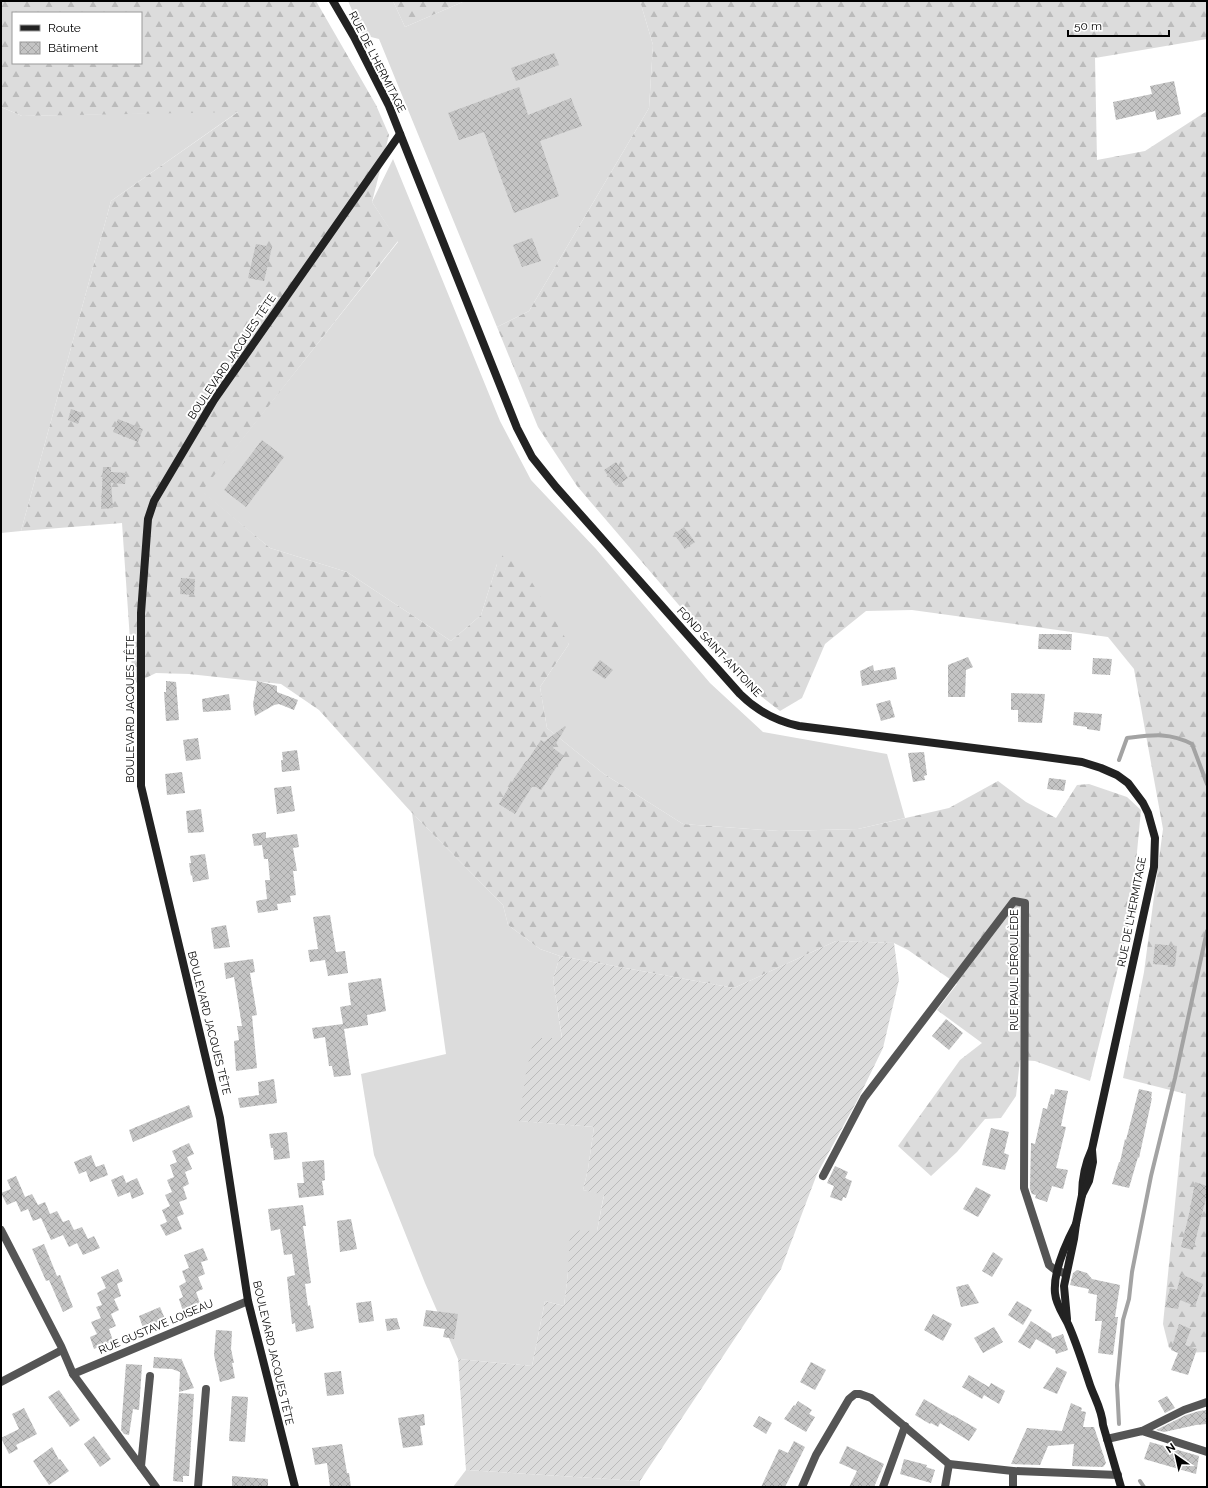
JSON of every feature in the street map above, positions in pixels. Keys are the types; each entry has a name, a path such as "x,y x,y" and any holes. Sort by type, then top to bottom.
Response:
{"main road":[{"name":"RUE DE L'HERMITAGE","path":"333,1 363,54 389,106 517,428 532,458 542,470"},
{"name":"BOULEVARD JACQUES TÊTE","path":"295,1487 248,1301 220,1118 141,786 140,613 148,519 154,501 214,400 400,134"},
{"name":"FOND SAINT-ANTOINE","path":"542,470 727,680 749,703 757,709 788,724 809,728 1009,752"},
{"name":"RUE DE L'HERMITAGE","path":"1009,752 1082,762 1117,774 1128,783 1144,803 1155,838 1154,867 1147,902 1092,1148 1093,1162 1089,1181 1082,1195 1066,1274 1064,1286 1068,1324"},
{"name":"RUE DE L'HERMITAGE","path":"1076,1224 1066,1243 1057,1271 1055,1294 1058,1305 1068,1324 1096,1397 1121,1487"}],"street":[{"name":"RUE PAUL DÉROULÈDE","path":"823,1176 864,1098 1014,900 1025,903 1024,1188 1048,1263 1051,1268 1057,1271"},
{"path":"1,1230 74,1374 156,1487"},
{"path":"1057,1271 1066,1274"},
{"name":"RUE GUSTAVE LOISEAU","path":"74,1374 248,1301"},
{"path":"1,1382 62,1350"},
{"path":"141,1466 150,1376"},
{"path":"198,1487 206,1389"},
{"path":"802,1487 816,1454 849,1399 855,1394 860,1394 870,1398 949,1464 1013,1471 1118,1475"},
{"path":"1107,1439 1142,1431 1184,1410 1207,1402"},
{"path":"883,1487 905,1426"},
{"path":"1142,1431 1207,1452"},
{"path":"946,1487 949,1464"},
{"path":"1013,1471 1013,1487"}],"green space":[{"path":"1,1 316,1 376,105 389,135 372,202 398,241 202,491 270,548 347,572 451,641 481,615 497,564 505,552 515,554 569,644 540,687 547,728 604,774 683,824 779,831 858,829 949,808 998,781 1026,802 1056,818 1077,785 1089,784 1127,797 1141,810 1131,915 1090,1081 1035,1061 1020,1060 1016,1096 1001,1118 985,1119 957,1152 931,1176 898,1146 960,1060 982,1043 937,1010 957,984 908,950 894,943 836,941 734,988 560,956 540,949 508,925 503,905 412,813 319,710 281,684 189,674 156,673 133,684 122,523 21,531 111,201 238,112 22,116 1,107"},
{"path":"348,1 393,1 405,27 465,1 640,1 653,45 649,108 529,311 497,327 379,39 363,35"},
{"path":"393,1 465,1 405,27"},
{"path":"640,1 1207,1 1207,39 1095,58 1097,160 1145,151 1207,111 1207,1352 1184,1353 1169,1348 1163,1324 1186,1094 1123,1078 1144,972 1163,829 1134,669 1108,637 912,610 866,611 825,644 802,698 780,711 749,687 577,486 538,427 497,327 529,311 649,108 653,45"},
{"path":"1,107 22,116 239,111 111,201 21,531 1,533"},
{"path":"393,159 500,421 531,480 596,549 710,683 763,732 887,754 905,818 858,829 779,831 683,824 604,774 547,728 540,687 569,644 497,564 481,615 451,641 347,572 270,548 201,491 398,242 372,202"},
{"path":"412,813 503,905 508,925 540,949 560,956 553,979 562,1039 520,1121 594,1127 588,1169 583,1190 604,1194 597,1231 568,1272 564,1306 545,1301 532,1366 458,1359 425,1283 374,1155 361,1074 446,1054"},
{"path":"836,941 894,943 899,980 883,1048 858,1099 817,1174 781,1269 640,1481 466,1470 458,1359 532,1366 545,1301 564,1306 568,1272 570,1230 597,1231 604,1195 583,1190 588,1169 594,1127 519,1121 526,1073 534,1038 562,1038 553,979 560,956 734,988"},
{"path":"466,1470 640,1481 640,1487 453,1487"}],"building":[{"path":"554,53 559,65 516,81 511,68"},
{"path":"1174,81 1181,114 1157,120 1155,111 1116,120 1113,102 1152,94 1150,86"},
{"path":"519,87 528,115 571,98 582,126 540,141 559,196 514,213 484,132 459,140 448,113"},
{"path":"532,238 541,261 522,267 513,245"},
{"path":"256,244 272,247 264,281 248,278"},
{"path":"71,409 82,413 78,424 68,420"},
{"path":"118,419 143,429 138,442 113,432"},
{"path":"262,440 284,457 246,507 224,490"},
{"path":"616,462 628,478 616,486 604,470"},
{"path":"103,467 111,467 111,472 126,473 125,484 111,483 113,508 101,509"},
{"path":"684,527 695,542 685,549 674,534"},
{"path":"181,578 195,579 194,595 180,594"},
{"path":"1039,634 1072,634 1071,650 1038,649"},
{"path":"968,657 973,667 966,670 965,697 948,697 948,665"},
{"path":"1093,658 1112,659 1110,675 1092,674"},
{"path":"600,660 613,670 605,679 592,670"},
{"path":"873,665 874,671 895,667 897,679 862,686 860,671"},
{"path":"166,681 176,682 179,720 166,721 164,692 166,692"},
{"path":"257,681 277,686 277,692 298,700 294,710 279,704 274,705 255,716 253,704"},
{"path":"1011,693 1045,694 1042,723 1018,722 1018,710 1011,710"},
{"path":"229,694 231,710 203,712 202,699"},
{"path":"890,700 895,717 881,721 876,704"},
{"path":"1074,712 1102,714 1100,731 1073,725"},
{"path":"565,726 566,727 553,748 564,756 541,790 533,785 515,814 499,804 515,777 541,740 544,742"},
{"path":"198,738 201,759 186,761 183,740"},
{"path":"297,750 300,770 282,772 282,752"},
{"path":"924,752 927,775 924,776 925,780 913,782 908,753"},
{"path":"182,772 185,793 167,795 165,774"},
{"path":"1049,778 1066,780 1064,791 1047,789"},
{"path":"291,786 295,811 277,814 274,788"},
{"path":"201,809 204,832 188,833 186,811"},
{"path":"266,832 266,838 297,834 299,847 293,848 297,871 293,871 296,895 290,896 291,902 277,904 278,910 258,913 256,901 267,899 265,880 270,880 268,859 264,859 262,845 254,846 252,834"},
{"path":"205,854 209,879 193,882 189,863 191,863 190,856"},
{"path":"330,915 336,952 345,951 348,973 328,976 325,960 310,962 308,950 318,949 313,917"},
{"path":"226,925 230,947 214,949 211,928"},
{"path":"1155,944 1177,946 1175,966 1153,964"},
{"path":"253,959 255,972 250,973 257,1015 252,1016 257,1068 236,1071 234,1041 239,1040 237,1026 242,1026 234,977 226,979 224,963"},
{"path":"381,978 386,1011 367,1015 368,1025 344,1029 351,1075 334,1077 332,1066 329,1066 325,1037 314,1039 312,1028 343,1024 340,1007 351,1005 348,983"},
{"path":"946,1019 963,1033 949,1050 932,1036"},
{"path":"274,1079 277,1103 240,1108 238,1098 259,1095 258,1082"},
{"path":"1055,1089 1068,1091 1061,1126 1066,1127 1056,1168 1068,1170 1063,1189 1052,1186 1047,1202 1035,1198 1036,1195 1032,1194 1030,1189 1031,1143 1035,1144 1043,1108 1047,1109 1051,1094 1054,1095"},
{"path":"1139,1089 1152,1092 1152,1098 1139,1158 1138,1157 1129,1188 1112,1184 1120,1162"},
{"path":"189,1105 193,1117 133,1142 129,1130"},
{"path":"991,1128 1009,1132 1004,1153 1009,1155 1005,1170 982,1165"},
{"path":"287,1132 290,1158 274,1160 273,1148 271,1148 269,1134"},
{"path":"189,1143 194,1154 187,1157 192,1169 185,1172 189,1184 183,1187 187,1199 179,1202 184,1214 177,1217 182,1229 166,1236 160,1225 167,1222 162,1210 170,1206 165,1195 172,1192 167,1180 174,1177 170,1165 177,1162 172,1151"},
{"path":"91,1155 96,1167 104,1164 108,1175 90,1182 86,1171 79,1174 74,1162"},
{"path":"324,1160 325,1180 322,1181 324,1195 299,1198 297,1183 304,1183 302,1162"},
{"path":"835,1166 848,1172 845,1178 852,1181 846,1198 843,1197 842,1201 830,1197 834,1186 827,1183"},
{"path":"123,1175 126,1183 137,1178 144,1194 132,1199 130,1192 118,1197 111,1180"},
{"path":"16,1176 25,1197 32,1194 38,1205 45,1202 50,1214 57,1211 63,1222 69,1220 74,1230 82,1227 88,1239 94,1236 100,1248 83,1255 77,1243 69,1247 63,1235 51,1240 41,1218 33,1221 28,1209 21,1212 16,1201 7,1205 1,1193 11,1189 7,1180"},
{"path":"1195,1182 1207,1186 1207,1194 1193,1250 1181,1247"},
{"path":"976,1187 991,1195 978,1217 963,1209"},
{"path":"303,1205 306,1226 303,1226 311,1283 305,1284 308,1306 310,1305 314,1328 296,1332 295,1323 292,1324 287,1277 295,1275 292,1254 284,1255 280,1229 271,1231 268,1209"},
{"path":"351,1219 357,1249 340,1252 337,1221"},
{"path":"44,1244 57,1276 60,1275 73,1307 63,1312 49,1280 46,1281 32,1249"},
{"path":"203,1248 208,1260 201,1262 205,1274 198,1277 203,1289 196,1292 200,1303 183,1311 179,1299 183,1297 179,1286 186,1282 182,1271 189,1268 184,1255"},
{"path":"993,1252 1003,1259 992,1277 982,1271"},
{"path":"118,1269 123,1281 117,1284 121,1296 114,1299 119,1310 111,1314 116,1326 109,1329 113,1341 94,1349 90,1337 97,1334 91,1322 101,1318 96,1307 102,1305 97,1293 106,1288 101,1277"},
{"path":"1077,1270 1087,1273 1092,1279 1120,1285 1115,1317 1118,1317 1113,1355 1098,1353 1102,1321 1095,1321 1097,1295 1088,1293 1089,1289 1070,1285 1073,1273"},
{"path":"1181,1274 1203,1284 1195,1306 1180,1300 1178,1309 1165,1307 1170,1288 1177,1290"},
{"path":"968,1284 979,1303 961,1307 956,1287"},
{"path":"371,1301 374,1321 359,1323 356,1303"},
{"path":"1017,1301 1032,1310 1023,1325 1008,1315"},
{"path":"160,1307 165,1319 143,1328 139,1316"},
{"path":"426,1310 458,1314 454,1339 443,1337 445,1329 423,1326"},
{"path":"933,1314 952,1324 943,1341 924,1330"},
{"path":"397,1318 400,1329 387,1331 385,1319"},
{"path":"1031,1321 1051,1334 1052,1338 1063,1334 1068,1350 1056,1354 1055,1350 1036,1339 1030,1349 1018,1342"},
{"path":"1179,1324 1191,1329 1185,1345 1197,1349 1188,1375 1171,1370 1178,1353 1171,1350"},
{"path":"994,1327 1003,1342 983,1353 974,1338"},
{"path":"216,1330 232,1331 231,1349 235,1378 220,1382 214,1355"},
{"path":"154,1357 181,1358 194,1388 179,1392 180,1372 172,1369 153,1368"},
{"path":"811,1362 826,1370 815,1390 800,1382"},
{"path":"126,1364 142,1365 139,1410 133,1409 129,1435 124,1434 121,1430"},
{"path":"1057,1367 1067,1372 1057,1394 1043,1388"},
{"path":"341,1371 344,1394 327,1396 324,1373"},
{"path":"969,1375 989,1387 991,1383 1005,1391 999,1404 984,1395 982,1399 962,1387"},
{"path":"59,1390 80,1420 70,1427 48,1397"},
{"path":"179,1393 194,1394 189,1476 183,1476 183,1482 173,1481"},
{"path":"232,1396 248,1397 245,1442 229,1441"},
{"path":"1167,1396 1175,1408 1165,1413 1158,1401"},
{"path":"924,1399 977,1429 969,1441 940,1423 938,1427 915,1415"},
{"path":"798,1401 812,1410 809,1414 815,1417 806,1432 784,1419"},
{"path":"1071,1403 1082,1408 1081,1411 1086,1412 1083,1427 1094,1427 1106,1463 1103,1467 1072,1466 1074,1444 1048,1446 1040,1465 1011,1464 1027,1428 1062,1431"},
{"path":"24,1408 37,1434 16,1445 18,1449 9,1454 1,1438 19,1429 12,1414"},
{"path":"1207,1410 1207,1424 1164,1432 1156,1430 1186,1415"},
{"path":"424,1414 425,1425 420,1426 423,1445 403,1448 398,1418"},
{"path":"759,1416 772,1423 766,1434 753,1426"},
{"path":"94,1436 111,1459 100,1467 84,1444"},
{"path":"794,1441 805,1447 785,1487 761,1487 779,1449 788,1453"},
{"path":"1150,1442 1199,1456 1196,1474 1144,1459"},
{"path":"342,1444 351,1487 330,1487 327,1463 315,1465 312,1448"},
{"path":"847,1446 884,1464 874,1487 849,1487 857,1471 839,1463"},
{"path":"52,1447 59,1460 60,1459 69,1471 49,1485 33,1461"},
{"path":"904,1459 927,1465 926,1467 935,1470 931,1483 900,1474"},
{"path":"232,1476 268,1479 268,1487 232,1487"}],"waterway":[{"path":"1119,760 1127,738 1160,735 1184,740 1192,744 1207,784"},
{"path":"1119,1424 1117,1385 1123,1320 1129,1299 1132,1272 1151,1176 1175,1078 1207,931"},
{"path":"1140,1481 1144,1487"}]}
